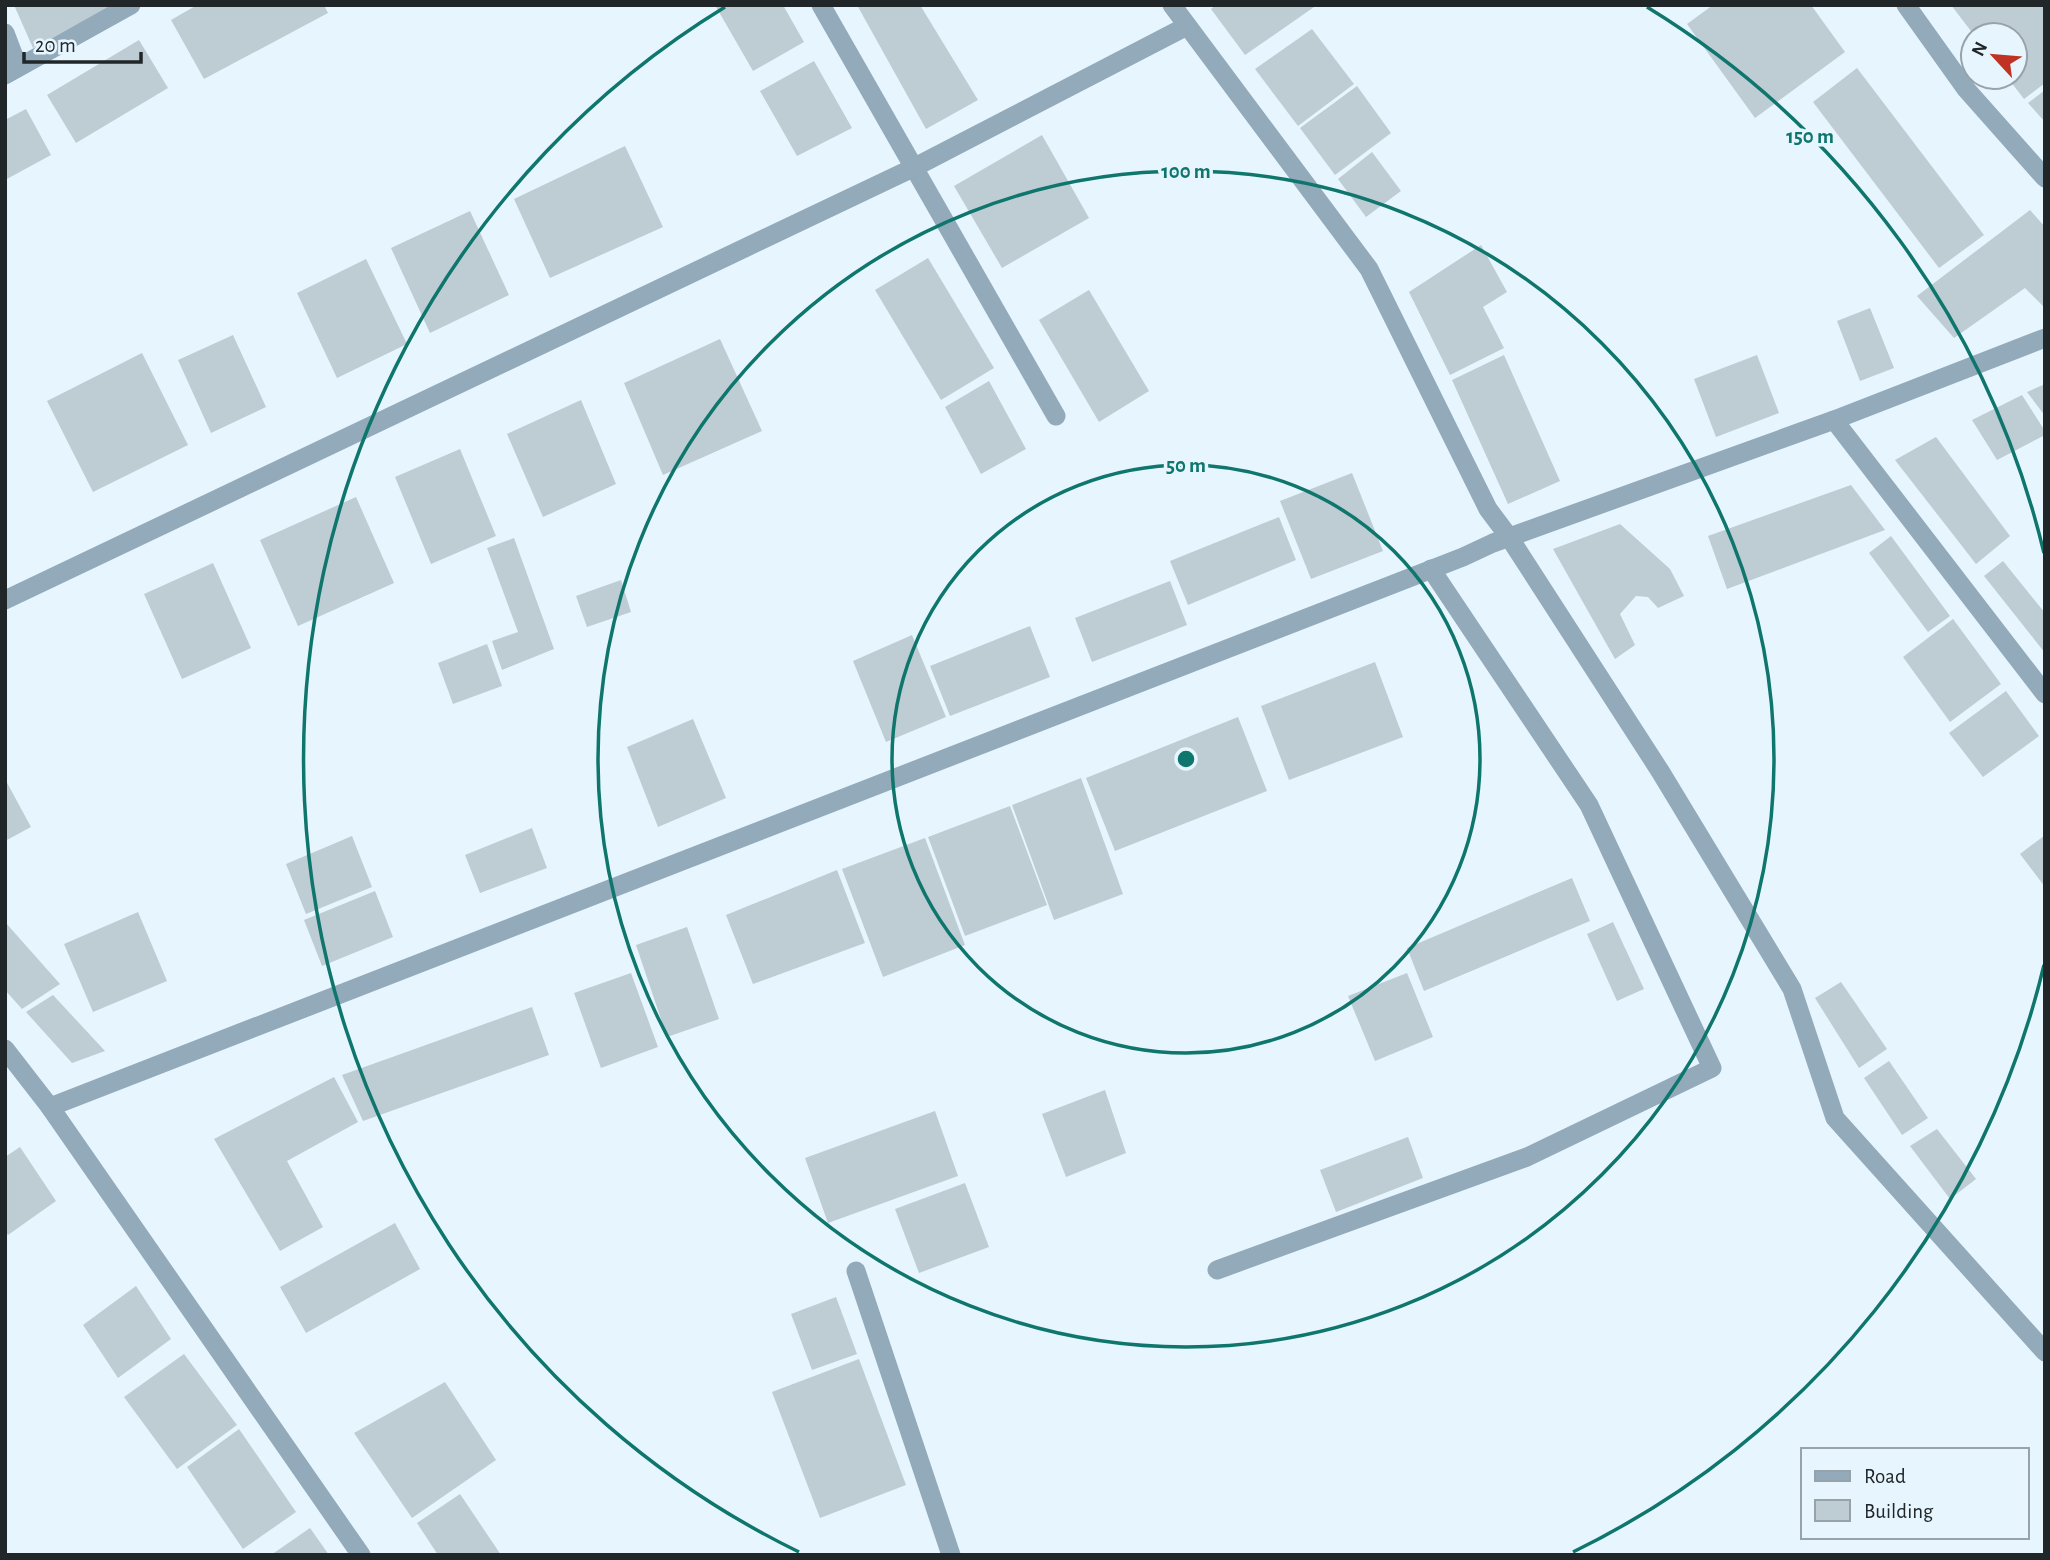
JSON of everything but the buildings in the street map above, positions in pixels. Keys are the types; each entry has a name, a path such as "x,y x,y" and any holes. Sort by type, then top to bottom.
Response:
{"street":[{"path":"5,33 12,71 131,5"},
{"path":"821,5 1056,416"},
{"path":"1172,5 1369,269 1501,540 1660,771 1791,989 1835,1118 2045,1352"},
{"path":"1906,5 1966,89 2045,178"},
{"path":"5,600 915,167 1187,26"},
{"path":"50,1107 1501,540 1834,420 2045,338"},
{"path":"1834,420 2045,694"},
{"path":"1217,1270 1527,1157 1712,1068 1589,805 1431,569"},
{"path":"5,1049 50,1107 361,1555"},
{"path":"856,1271 951,1555"}]}
